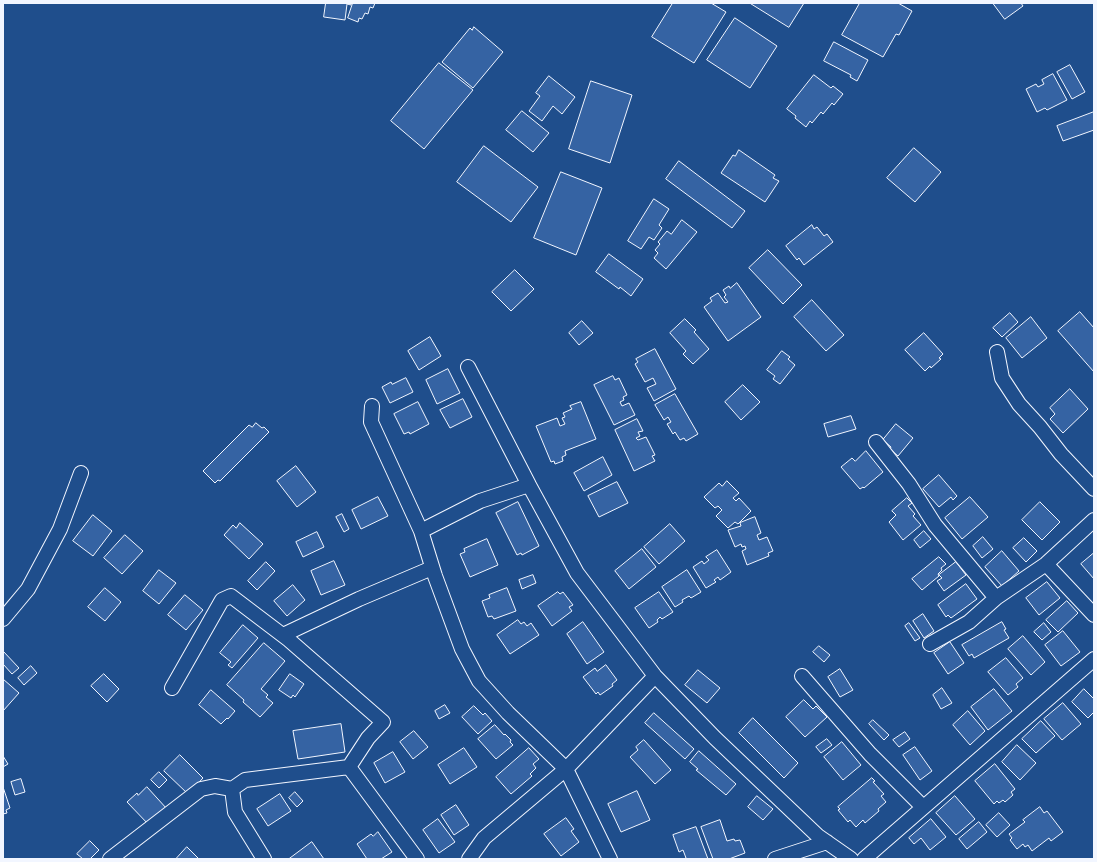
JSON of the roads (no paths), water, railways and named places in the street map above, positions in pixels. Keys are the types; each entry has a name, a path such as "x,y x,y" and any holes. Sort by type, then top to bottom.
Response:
{"street":[{"path":"998,352 1002,378 1019,404 1040,427 1061,454 1094,489"},
{"path":"468,367 529,485 577,573 655,676 715,738 818,836 851,859"},
{"path":"372,406 371,422 421,530 432,568 462,648 479,681 508,713 566,769 610,859"},
{"path":"876,442 909,484 935,525 996,598"},
{"path":"3,619 28,589 60,529 81,473"},
{"path":"421,530 480,500 529,485"},
{"path":"930,644 969,622 996,598 1046,564 1094,520"},
{"path":"1046,564 1094,615"},
{"path":"283,635 359,599 432,568"},
{"path":"110,859 201,789 215,786 232,789 245,780 349,767 368,738 383,722 283,635 231,596 222,600 172,688"},
{"path":"864,859 923,806 1094,659"},
{"path":"469,859 484,838 566,769 655,676"},
{"path":"802,676 870,754 923,806"},
{"path":"349,767 417,859"},
{"path":"232,789 235,812 264,859"},
{"path":"775,859 827,842"}]}
